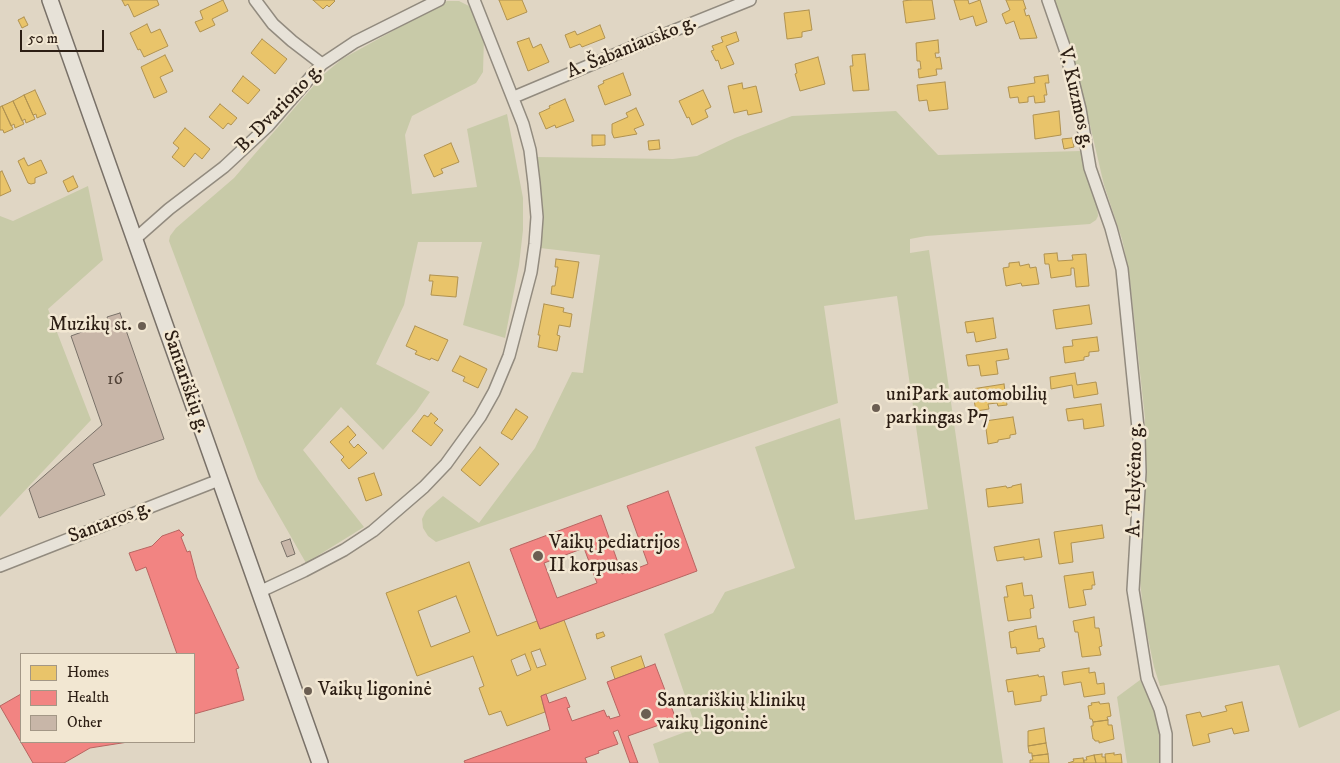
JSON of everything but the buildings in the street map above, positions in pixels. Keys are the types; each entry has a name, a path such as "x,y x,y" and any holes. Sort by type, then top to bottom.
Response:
{"main road":[{"name":"Santariškių g.","path":"50,0 320,763"}],"street":[{"path":"255,0 273,24 322,64"},
{"name":"B. Dvariono g.","path":"135,239 169,209 224,167 268,126 322,64 355,42 439,0"},
{"path":"259,592 344,550 373,531 424,487 446,464 480,417 494,392 509,356 520,320 531,272 537,217 530,150 523,124 514,97 474,0"},
{"name":"A. Šabaniausko g.","path":"514,97 633,46 750,0"},
{"name":"V. Kuzmos g.","path":"1048,0 1065,49 1080,110 1090,168 1100,197"},
{"name":"A. Telyčėno g.","path":"1100,197 1112,228 1122,270 1139,438 1140,472 1133,590 1147,678 1160,709 1166,734 1166,763"},
{"name":"Santaros g.","path":"0,566 220,480"}],"green space":[{"path":"1054,0 1340,0 1340,710 1299,728 1279,665 1160,686 1144,619 1139,571 1145,481 1145,418 1129,272 1122,239 1104,185 1080,82"},
{"path":"447,1 459,1 469,6 484,37 483,72 476,83 412,116 405,135 412,194 477,187 467,129 507,114 523,198 523,230 519,265 505,338 463,325 482,242 418,242 404,305 376,364 430,392 416,412 383,450 341,407 303,450 364,527 306,563 258,479 169,241 170,236 176,228 234,178 323,75 342,59"},
{"path":"896,111 938,155 1081,151 1085,173 1097,205 1098,216 1090,224 926,236 910,239 910,253 929,250 1003,763 659,763 653,744 696,728 664,634 713,613 725,592 795,568 755,447 840,418 855,520 928,509 897,296 824,306 838,403 436,542 428,536 423,528 422,519 426,511 443,496 479,523 535,448 572,372 583,373 600,255 540,248 541,189 536,157 673,159 697,156 735,138 792,116"},
{"path":"88,186 103,260 48,309 91,420 0,517 0,216 13,221"},
{"path":"1140,680 1157,714 1161,730 1160,763 1127,763 1117,697"}],"place":[{"name":"Muzikų st.","path":"142,326"},
{"name":"uniPark automobilių parkingas P7","path":"876,408"},
{"name":"Vaikų pediatrijos II korpusas","path":"538,556"},
{"name":"Vaikų ligoninė","path":"308,691"},
{"name":"Santariškių klinikų vaikų ligoninė","path":"646,714"}]}
